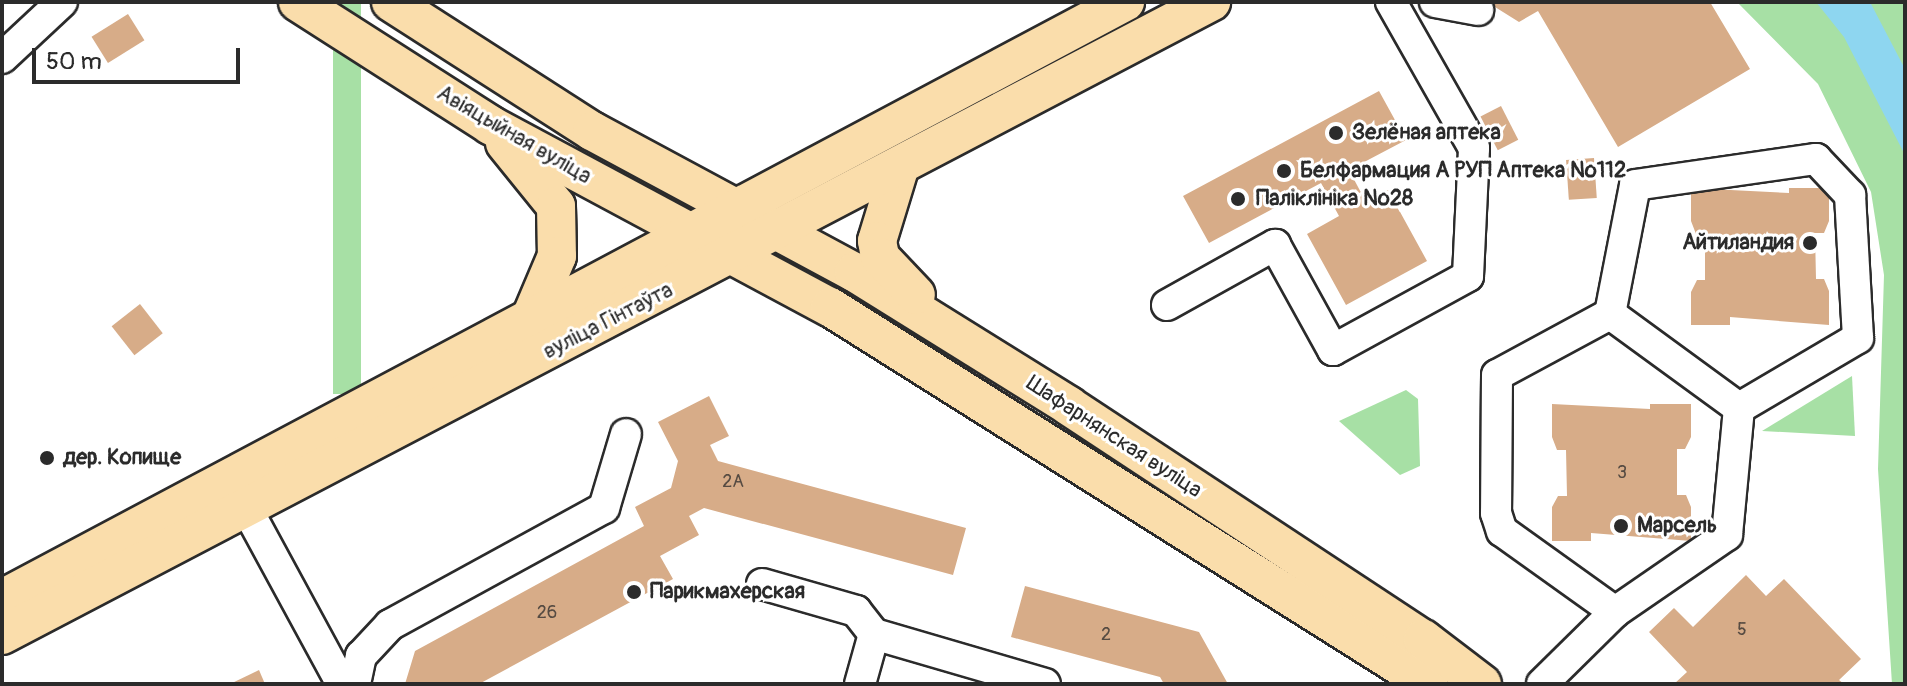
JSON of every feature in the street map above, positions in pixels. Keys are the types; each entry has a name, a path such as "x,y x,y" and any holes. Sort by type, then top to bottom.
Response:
{"main road":[{"name":"Авіяцыйная вуліца","path":"298,2 490,125 738,254"},
{"name":"Авіяцыйная вуліца","path":"391,2 592,131 734,210"},
{"name":"вуліца Гінтаўта","path":"2,635 532,315 1125,2"},
{"name":"вуліца Гінтаўта","path":"2,599 239,494 738,254 1211,2"},
{"path":"490,125 556,206 557,256 532,315"},
{"path":"899,169 878,228 880,257 950,333"},
{"name":"Шафарнянская вуліца","path":"734,210 854,272 950,333 1413,669"},
{"name":"Шафарнянская вуліца","path":"738,254 936,372 1413,669 1482,684"}],"street":[{"path":"2,58 62,2"},
{"path":"1167,305 1275,245 1333,350 1468,276 1474,148 1391,2"},
{"path":"1435,2 1478,10"},
{"path":"1610,314 1635,185 1816,159 1850,195 1858,338 1739,408"},
{"path":"1610,314 1739,408"},
{"path":"1610,314 1497,375 1496,513 1502,531 1615,612"},
{"path":"1542,684 1615,612 1727,535 1739,408"},
{"path":"355,684 361,656 390,625 604,508 626,434"},
{"path":"239,494 342,684"},
{"path":"762,584 856,611 874,634 998,678 1045,684"},
{"path":"860,684 874,634"}],"green space":[{"path":"333,2 361,2 361,394 333,394"},
{"path":"1737,2 1905,2 1905,684 1892,684 1878,469 1884,275 1871,192 1818,84"},
{"path":"1852,376 1855,436 1762,431"},
{"path":"1406,390 1418,399 1420,466 1400,475 1339,421"}],"water":[{"path":"1816,2 1870,2 1905,69 1905,155 1844,37"}],"building":[{"path":"1487,2 1710,2 1750,69 1618,147 1538,11 1519,22"},
{"path":"128,14 144,40 108,63 92,37"},
{"name":"Паліклініка №28","path":"1379,91 1406,140 1349,170 1366,202 1388,190 1427,261 1346,305 1307,234 1339,216 1321,183 1209,243 1183,196"},
{"path":"1501,106 1518,140 1498,150 1481,116"},
{"path":"1594,158 1597,198 1569,200 1566,160"},
{"path":"1691,188 1789,193 1789,188 1829,188 1829,221 1824,233 1815,233 1816,279 1824,279 1829,291 1829,325 1730,317 1730,325 1691,325 1691,292 1697,280 1705,280 1705,234 1696,234 1691,221"},
{"path":"140,304 163,333 134,355 112,326"},
{"path":"709,396 729,436 710,445 718,461 966,528 953,575 704,508 689,516 699,535 660,556 673,579 479,684 405,684 415,651 644,526 635,507 671,488 678,461 658,422"},
{"path":"1552,404 1650,409 1650,404 1691,404 1691,437 1685,449 1677,449 1677,495 1686,495 1691,507 1691,541 1591,533 1591,541 1552,541 1552,507 1558,496 1567,496 1566,450 1557,450 1552,437"},
{"path":"1746,575 1766,596 1784,579 1861,659 1839,680 1844,684 1674,684 1687,672 1649,632 1674,608 1693,627"},
{"path":"1025,586 1199,632 1228,684 1164,684 1160,677 1011,637"},
{"path":"259,670 265,684 230,684"}],"place":[{"name":"Зелёная аптека","path":"1336,133"},
{"name":"Белфармация А РУП Аптека №112","path":"1284,171"},
{"name":"Паліклініка №28","path":"1238,199"},
{"name":"Айтиландия","path":"1810,243"},
{"name":"дер. Копище","path":"47,458"},
{"name":"Марсель","path":"1621,526"},
{"name":"Парикмахерская","path":"634,592"}]}
